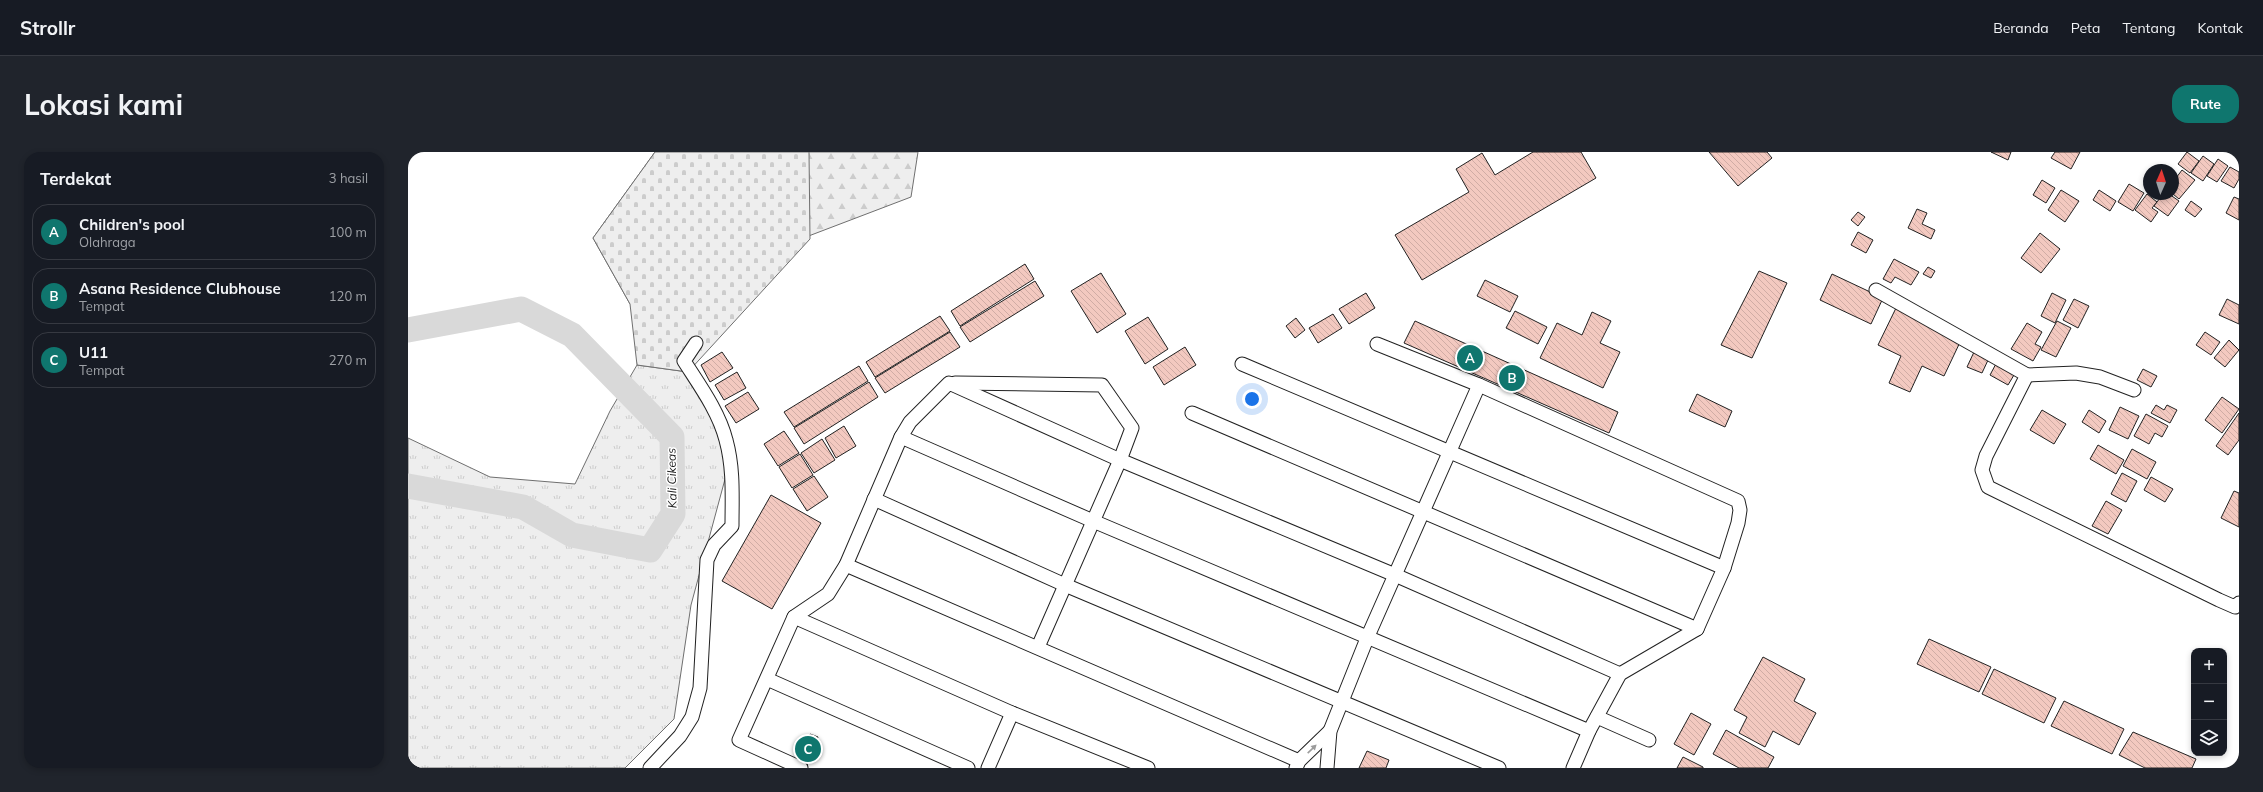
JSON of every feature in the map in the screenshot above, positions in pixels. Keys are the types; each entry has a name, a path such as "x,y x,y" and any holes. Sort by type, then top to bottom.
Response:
{"street":[{"path":"1876,290 2027,375 2076,372 2100,377 2134,390"},
{"path":"650,768 680,736 692,717 700,688 707,560 714,546 732,526 732,477 726,440 714,409 684,361 696,343"},
{"path":"1377,344 1479,385 1738,501 1740,510 1738,522 1724,568 1698,629 1620,674 1589,731 1573,768"},
{"path":"1242,364 1724,568"},
{"path":"2027,375 1986,456 1982,470 1988,487 2234,607 2239,603"},
{"path":"949,383 1120,460 1395,575 1620,674"},
{"path":"801,768 739,740 794,617 828,594 846,565 901,437 910,422 949,383 1102,385 1132,428 1094,521 1038,646"},
{"path":"1327,768 1330,731 1341,703 1368,636 1479,385"},
{"path":"1192,413 1698,629"},
{"path":"901,437 1094,521 1589,731"},
{"path":"874,499 1065,585 1341,703 1499,768"},
{"path":"846,565 1038,646 1297,765 1330,731"},
{"path":"794,617 1012,713 1148,768"},
{"path":"766,679 968,768"},
{"path":"988,768 1012,713"},
{"path":"1597,717 1649,740"}],"green space":[{"path":"655,152 918,152 911,197 630,304 593,238"},
{"path":"655,152 809,152 810,239 688,372 637,365 630,304 593,238"},
{"path":"637,365 688,372 731,457 691,605 674,719 625,768 408,768 408,438 490,477 575,484 610,411"}],"building":[{"path":"1533,152 1581,152 1596,178 1422,280 1395,235 1469,192 1456,169 1482,153 1495,175"},
{"path":"1709,152 1767,152 1772,158 1738,186"},
{"path":"1991,152 2011,152 2008,160"},
{"path":"2055,152 2080,152 2071,169 2051,158"},
{"path":"2187,152 2199,161 2190,173 2178,164"},
{"path":"2203,156 2214,164 2203,181 2191,173"},
{"path":"2218,159 2228,166 2217,182 2207,176"},
{"path":"2230,167 2239,172 2239,179 2234,188 2221,181"},
{"path":"2182,170 2195,180 2179,199 2179,174"},
{"path":"2042,180 2055,188 2046,203 2033,195"},
{"path":"2129,184 2143,192 2133,211 2118,202"},
{"path":"2061,190 2079,201 2065,222 2048,210"},
{"path":"2099,190 2116,201 2110,211 2093,200"},
{"path":"2234,197 2239,199 2239,220 2226,213"},
{"path":"2143,199 2154,200 2157,202 2152,208 2158,212 2151,222 2135,210"},
{"path":"2158,200 2179,201 2168,216 2154,206"},
{"path":"2191,201 2202,209 2195,217 2185,210"},
{"path":"1917,209 1927,213 1922,224 1935,230 1931,239 1908,228"},
{"path":"1858,212 1865,217 1858,226 1851,220"},
{"path":"1858,232 1873,240 1866,253 1851,245"},
{"path":"2040,233 2060,249 2041,273 2021,258"},
{"path":"1894,259 1919,272 1911,285 1895,277 1891,283 1883,279"},
{"path":"1025,264 1034,279 960,326 951,311"},
{"path":"1928,267 1935,271 1931,278 1923,274"},
{"path":"1759,271 1787,283 1752,358 1721,345"},
{"path":"1101,273 1126,314 1097,333 1071,291"},
{"path":"1832,274 1883,298 1871,324 1820,300"},
{"path":"1485,280 1518,296 1510,312 1477,296"},
{"path":"1035,281 1044,296 970,342 960,327"},
{"path":"1366,293 1375,308 1349,324 1339,309"},
{"path":"2052,293 2066,300 2055,323 2041,316"},
{"path":"2074,299 2089,306 2078,328 2063,320"},
{"path":"2227,299 2239,305 2239,324 2219,315"},
{"path":"1896,308 1962,338 1944,376 1922,366 1910,392 1889,383 1901,356 1878,345"},
{"path":"1515,311 1547,327 1538,344 1506,328"},
{"path":"1592,312 1611,321 1600,343 1620,352 1603,388 1540,358 1557,323 1582,335"},
{"path":"1333,314 1342,328 1318,343 1309,328"},
{"path":"940,316 950,331 875,377 866,362"},
{"path":"1148,317 1168,349 1145,364 1125,331"},
{"path":"1296,318 1305,330 1295,338 1286,326"},
{"path":"1415,321 1618,412 1609,433 1404,343"},
{"path":"2057,321 2071,328 2056,357 2041,350"},
{"path":"2027,323 2042,332 2035,344 2041,347 2033,361 2011,349"},
{"path":"950,332 960,347 885,393 875,378"},
{"path":"2205,332 2220,342 2211,355 2196,345"},
{"path":"2229,340 2239,350 2225,367 2214,358"},
{"path":"1185,347 1196,365 1164,385 1153,367"},
{"path":"722,352 733,368 710,382 701,365"},
{"path":"1974,352 1989,358 1982,373 1967,367"},
{"path":"1998,360 2017,370 2008,385 1990,375"},
{"path":"859,366 868,381 794,427 784,412"},
{"path":"2143,369 2157,376 2151,387 2137,380"},
{"path":"737,372 746,388 724,400 715,385"},
{"path":"869,382 878,397 804,444 794,428"},
{"path":"748,392 759,409 736,423 725,406"},
{"path":"1697,394 1732,411 1725,427 1689,411"},
{"path":"2222,397 2239,409 2222,433 2205,420"},
{"path":"2156,405 2164,410 2167,405 2177,410 2170,423 2151,413"},
{"path":"2120,407 2139,416 2128,439 2109,430"},
{"path":"2042,410 2066,424 2054,444 2030,430"},
{"path":"2089,410 2106,421 2099,433 2082,422"},
{"path":"2239,413 2239,440 2228,455 2216,446"},
{"path":"2146,414 2168,426 2162,437 2155,433 2149,444 2134,436"},
{"path":"844,426 856,446 836,458 825,438"},
{"path":"784,431 799,453 778,466 764,444"},
{"path":"822,439 835,460 814,473 801,453"},
{"path":"2098,445 2124,460 2116,474 2090,459"},
{"path":"2132,449 2156,462 2147,479 2123,466"},
{"path":"800,454 813,475 792,488 779,467"},
{"path":"2122,473 2137,481 2126,502 2111,494"},
{"path":"814,476 828,497 807,511 793,489"},
{"path":"2151,477 2173,489 2165,502 2144,490"},
{"path":"2234,491 2239,493 2239,527 2221,518"},
{"path":"771,495 821,523 772,609 722,581"},
{"path":"2106,501 2122,510 2108,534 2092,526"},
{"path":"1929,639 1991,667 1979,692 1917,664"},
{"path":"1763,657 1805,679 1794,701 1816,713 1799,745 1773,731 1765,747 1739,733 1747,717 1734,710"},
{"path":"1994,669 2056,698 2044,723 1982,694"},
{"path":"2064,701 2124,729 2112,754 2051,726"},
{"path":"1691,713 1711,724 1694,755 1674,744"},
{"path":"1726,730 1774,757 1768,768 1739,768 1713,754"},
{"path":"2133,732 2196,759 2192,768 2145,768 2119,755"},
{"path":"810,734 818,737 807,765 798,761"},
{"path":"1367,751 1389,760 1386,768 1359,768"},
{"path":"1683,757 1703,767 1703,768 1677,768"}],"waterway":[{"name":"Kali Cikeas","path":"408,330 521,309 572,335 672,437 673,514 650,550 572,535 523,507 408,486"}],"place":[{"name":"Children's pool","path":"1470,358"},
{"name":"Asana Residence Clubhouse","path":"1512,378"},
{"name":"U11","path":"808,749"}]}
